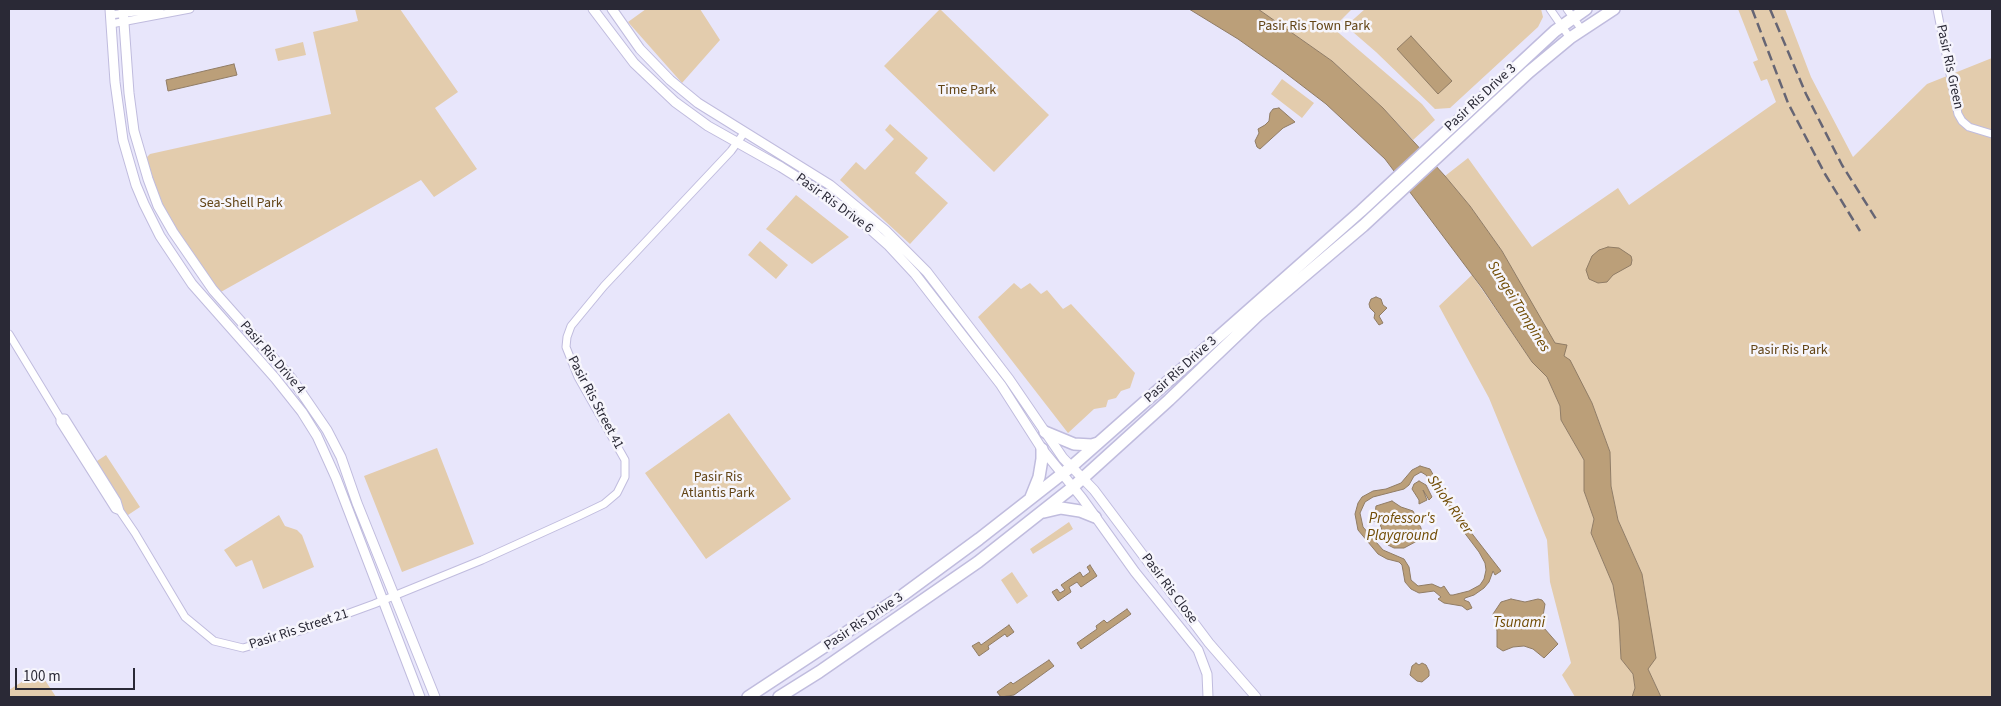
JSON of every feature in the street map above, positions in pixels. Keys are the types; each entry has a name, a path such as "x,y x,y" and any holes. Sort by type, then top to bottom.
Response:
{"main road":[{"name":"Pasir Ris Drive 3","path":"751,697 903,595 1067,470 1361,210 1561,26 1570,13 1586,9"},
{"name":"Pasir Ris Drive 3","path":"779,697 791,693 978,562 1083,479 1258,315 1404,189 1529,72 1570,38 1614,9"},
{"path":"1425,150 1432,152 1434,160"},
{"path":"1045,432 1074,444 1098,443"},
{"path":"1028,501 1039,477 1042,449"},
{"path":"1040,513 1061,508 1095,517"}],"street":[{"name":"Pasir Ris Drive 4","path":"124,15 160,9"},
{"name":"Pasir Ris Drive 4","path":"190,9 110,16 115,82 123,140 136,185 152,220 192,284 275,378 302,412 322,447 336,478 420,697"},
{"name":"Pasir Ris Drive 6","path":"593,9 624,51 649,79 675,102 708,126 824,194 862,222 889,246 915,274 1001,385 1042,449 1067,470 1083,479"},
{"name":"Pasir Ris Drive 6","path":"612,9 640,49 670,80 698,104 830,185 906,249 927,272 1008,379 1045,432 1067,470 1073,487"},
{"path":"1550,9 1570,38"},
{"name":"Pasir Ris Green","path":"1937,9 1958,114 1962,121 1969,126 1992,134"},
{"path":"1570,13 1582,30"},
{"name":"Pasir Ris Drive 4","path":"124,15 129,93 134,131 139,153 158,206 173,232 213,290 292,379 328,430 341,457 357,503 435,697"},
{"name":"Pasir Ris Street 41","path":"395,596 580,516 604,504 617,493 625,476 625,460 578,377 566,347 567,337 571,326 604,286 738,142 744,133"},
{"name":"Pasir Ris Street 21","path":"9,334 60,418 65,418 120,506 120,511 185,617 214,641 243,648 300,631 395,596"},
{"name":"Pasir Ris Close","path":"1083,479 1094,490 1209,642 1256,697"},
{"name":"Pasir Ris Close","path":"1073,487 1127,560 1198,650 1207,674 1208,697"},
{"path":"1127,560 1140,550"},
{"path":"1202,697 1207,686"}],"green space":[{"name":"Sea-Shell Park","path":"355,9 400,9 458,92 435,108 477,169 434,197 421,180 219,293 184,243 166,212 144,160 150,154 331,114 313,32 358,21"},
{"path":"646,9 700,9 720,40 682,83 628,22"},
{"name":"Time Park","path":"940,9 1049,115 994,172 884,66"},
{"name":"Pasir Ris Town Park","path":"1258,9 1352,9 1333,28 1422,104 1435,120 1413,140 1383,108 1332,61"},
{"path":"1365,9 1541,9 1543,17 1538,27 1450,108 1435,109 1346,26"},
{"name":"Pasir Ris Park","path":"1738,9 1785,9 1811,77 1853,157 1927,84 1992,58 1992,697 1661,697 1648,669 1649,619 1642,574 1618,520 1611,486 1610,452 1592,403 1555,344 1502,251 1470,206 1445,176 1468,158 1532,247 1618,188 1629,205 1776,102 1767,79 1761,81 1753,62 1758,60"},
{"path":"303,42 306,55 278,61 275,49"},
{"path":"1282,79 1314,103 1302,118 1271,94"},
{"path":"890,124 928,158 915,173 948,203 910,244 840,180 856,162 865,170 894,139 885,130"},
{"path":"796,195 849,237 812,264 766,229"},
{"path":"760,241 788,265 776,279 748,255"},
{"path":"1472,275 1532,362 1547,377 1560,406 1561,420 1584,460 1584,491 1594,519 1591,533 1613,585 1619,621 1621,659 1633,674 1635,688 1632,697 1575,697 1562,675 1571,663 1550,582 1547,540 1489,398 1439,306"},
{"path":"1014,283 1021,289 1030,283 1041,294 1047,290 1063,309 1071,304 1135,373 1130,388 1121,391 1116,398 1108,400 1106,407 1094,409 1068,433 978,317"},
{"name":"Pasir Ris Atlantis Park","path":"729,413 791,499 706,559 645,473"},
{"path":"437,448 474,544 402,572 364,476"},
{"path":"106,455 140,507 125,517 91,465"},
{"path":"279,515 285,526 297,530 302,535 314,567 263,589 252,560 236,567 224,550"},
{"path":"1069,522 1073,529 1033,554 1030,549"},
{"path":"1012,572 1028,596 1017,604 1001,580"},
{"path":"39,671 56,697 9,697 9,690"}],"water":[{"name":"Sungei Tampines","path":"1189,9 1258,9 1332,61 1383,108 1470,206 1502,251 1555,343 1567,345 1564,356 1570,360 1592,403 1610,452 1611,486 1618,520 1642,574 1656,658 1648,669 1661,697 1632,697 1635,688 1633,674 1621,659 1619,621 1613,585 1591,533 1594,519 1584,491 1584,460 1561,420 1560,406 1547,377 1532,362 1482,288 1385,159 1326,104 1279,68 1238,39"},
{"path":"1411,36 1452,81 1438,94 1397,49"},
{"path":"234,64 237,75 168,91 166,80"},
{"path":"1279,108 1295,122 1283,128 1260,149 1255,141 1259,133 1258,129 1269,121 1270,113 1273,109"},
{"path":"1608,247 1619,248 1631,256 1631,265 1613,275 1607,282 1598,283 1589,279 1586,270 1592,256 1599,250"},
{"path":"1376,297 1381,299 1383,305 1387,308 1379,316 1383,323 1379,325 1374,318 1375,313 1369,304 1371,299"},
{"name":"Shiok River","path":"1420,466 1430,469 1446,491 1456,513 1501,571 1495,575 1493,571 1489,582 1484,588 1474,595 1465,598 1464,600 1469,602 1472,608 1467,610 1462,606 1444,603 1438,599 1441,597 1434,591 1419,593 1411,589 1405,582 1402,565 1378,554 1358,530 1355,514 1362,497 1373,491 1386,489 1401,483 1412,470","holes":["1421,472 1426,475 1438,491 1448,511 1485,563 1484,579 1480,585 1469,591 1450,595 1444,586 1441,588 1432,584 1418,586 1411,580 1409,567 1404,559 1383,550 1363,527 1360,513 1365,502 1373,497 1404,489 1409,485 1414,476"]},
{"path":"1419,481 1426,485 1432,497 1429,500 1423,490 1427,500 1419,504 1419,500 1412,489 1414,484"},
{"name":"Professor's Playground","path":"1392,501 1401,507 1413,511 1421,528 1422,534 1417,541 1404,548 1394,548 1388,545 1380,524 1371,520 1375,514 1376,506"},
{"path":"1090,565 1097,576 1081,587 1077,582 1069,587 1071,592 1058,601 1052,592 1057,589 1060,593 1065,590 1061,585 1080,572 1083,577 1090,572 1087,567"},
{"name":"Tsunami","path":"1511,599 1525,602 1538,599 1542,600 1545,604 1544,628 1558,644 1544,658 1533,649 1524,646 1513,647 1503,651 1497,647 1497,631 1493,614 1501,602"},
{"path":"1127,609 1131,614 1081,649 1077,643 1097,629 1096,626 1104,620 1107,623"},
{"path":"1009,625 1014,632 1007,637 1005,634 988,646 989,649 979,656 972,646 979,642 981,645"},
{"path":"1049,660 1054,666 1014,695 1001,697 997,692 1011,682 1013,684"},
{"path":"1416,663 1426,665 1429,671 1429,676 1422,682 1417,681 1410,675 1412,666"}],"railway":[{"path":"1752,9 1788,103 1825,174 1860,231"},
{"path":"1770,9 1806,94 1842,165 1876,219"}]}
